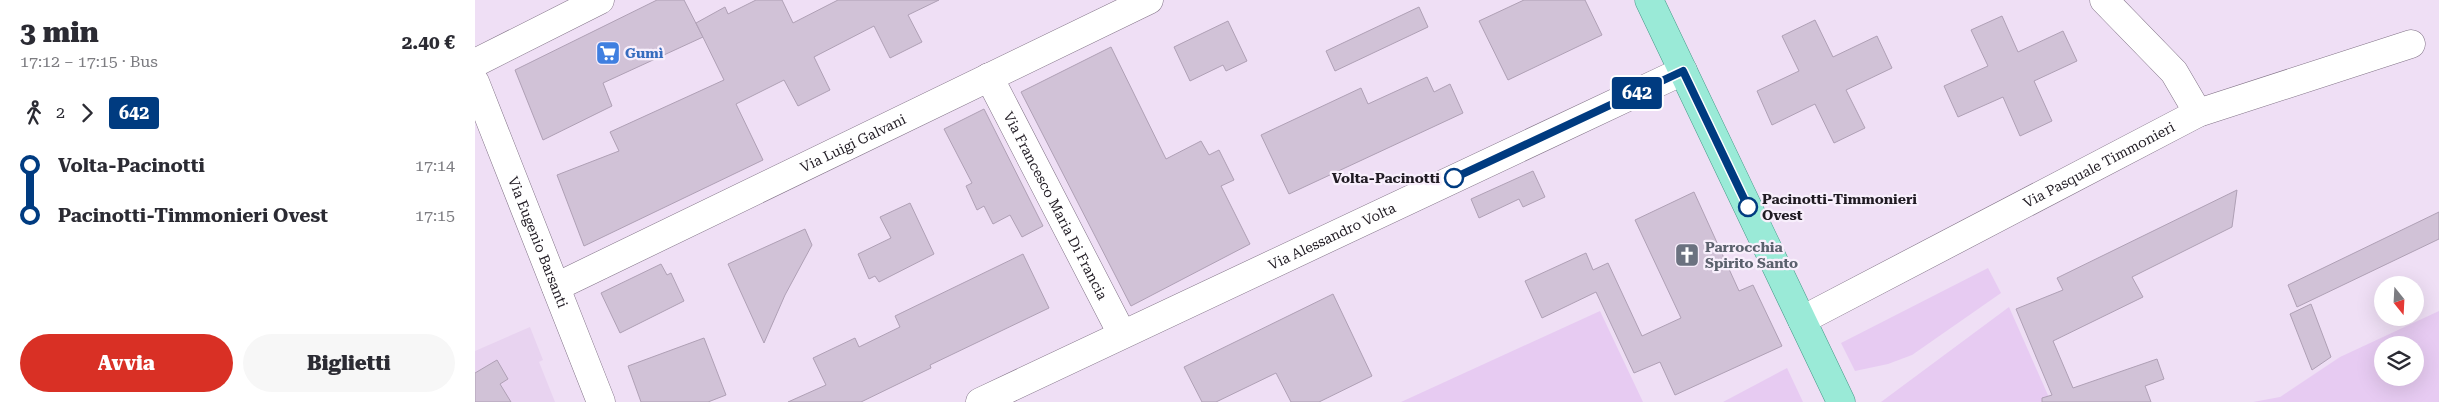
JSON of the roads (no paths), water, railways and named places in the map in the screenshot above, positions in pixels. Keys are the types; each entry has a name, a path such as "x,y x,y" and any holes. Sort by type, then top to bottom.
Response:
{"main road":[{"path":"1649,0 1841,402"}],"street":[{"path":"475,63 600,0"},
{"name":"Via Luigi Galvani","path":"556,287 1149,0"},
{"path":"2105,0 2174,72 2198,114"},
{"name":"Via Pasquale Timmonieri","path":"1802,320 2198,114 2411,44"},
{"name":"Via Alessandro Volta","path":"980,402 1683,71"},
{"name":"Via Francesco Maria Di Francia","path":"989,78 1121,334"},
{"name":"Via Eugenio Barsanti","path":"475,82 601,402"}],"place":[{"name":"Gumì","path":"608,53"},
{"name":"Volta-Pacinotti","path":"1454,178"},
{"name":"Pacinotti-Timmonieri Ovest","path":"1748,207"},
{"name":"Parrocchia Spirito Santo","path":"1687,255"}]}
